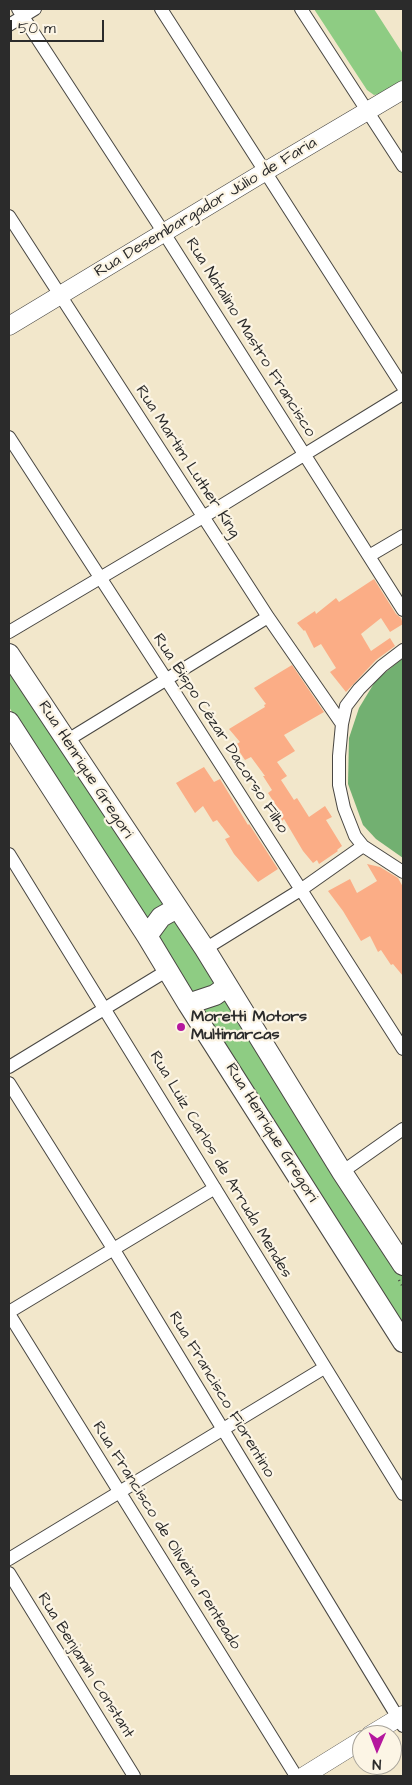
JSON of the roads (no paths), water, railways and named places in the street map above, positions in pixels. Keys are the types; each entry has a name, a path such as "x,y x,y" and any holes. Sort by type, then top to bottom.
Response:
{"main road":[{"name":"Rua Henrique Gregori","path":"9,654 205,949 342,1172 403,1265"},
{"name":"Rua Henrique Gregori","path":"9,722 147,936 188,1004 403,1342"},
{"path":"147,936 161,917 177,908"},
{"path":"188,1004 215,995 222,990 225,983"}],"street":[{"path":"9,25 20,12 35,9"},
{"path":"161,9 403,387"},
{"path":"301,9 403,166"},
{"name":"Rua Natalino Mastro Francisco","path":"20,12 164,233 403,610"},
{"name":"Rua Desembargador Júlio de Faria","path":"9,326 403,90"},
{"name":"Rua Martim Luther King","path":"9,216 268,617 342,724"},
{"path":"9,632 204,517 403,394"},
{"name":"Rua Bispo Cézar Dacorso Filho","path":"9,437 403,1048"},
{"path":"369,556 403,536"},
{"path":"66,741 268,617"},
{"path":"403,650 387,661 358,689 346,706 339,756 339,785 344,808 355,836 363,846 403,872"},
{"path":"205,949 302,889 363,846"},
{"name":"Rua Luiz Carlos de Arruda Mendes","path":"9,854 403,1494"},
{"path":"9,1067 168,970"},
{"name":"Rua Francisco Fiorentino","path":"9,1083 114,1250 402,1719"},
{"path":"342,1172 403,1129"},
{"path":"9,1313 215,1188"},
{"name":"Rua Francisco de Oliveira Penteado","path":"9,1313 296,1776"},
{"path":"9,1559 324,1368"},
{"name":"Rua Benjamin Constant","path":"9,1572 134,1776"},
{"path":"390,1725 402,1719"},
{"path":"304,1776 352,1746"}],"place":[{"name":"Moretti Motors Multimarcas","path":"181,1027"}]}
